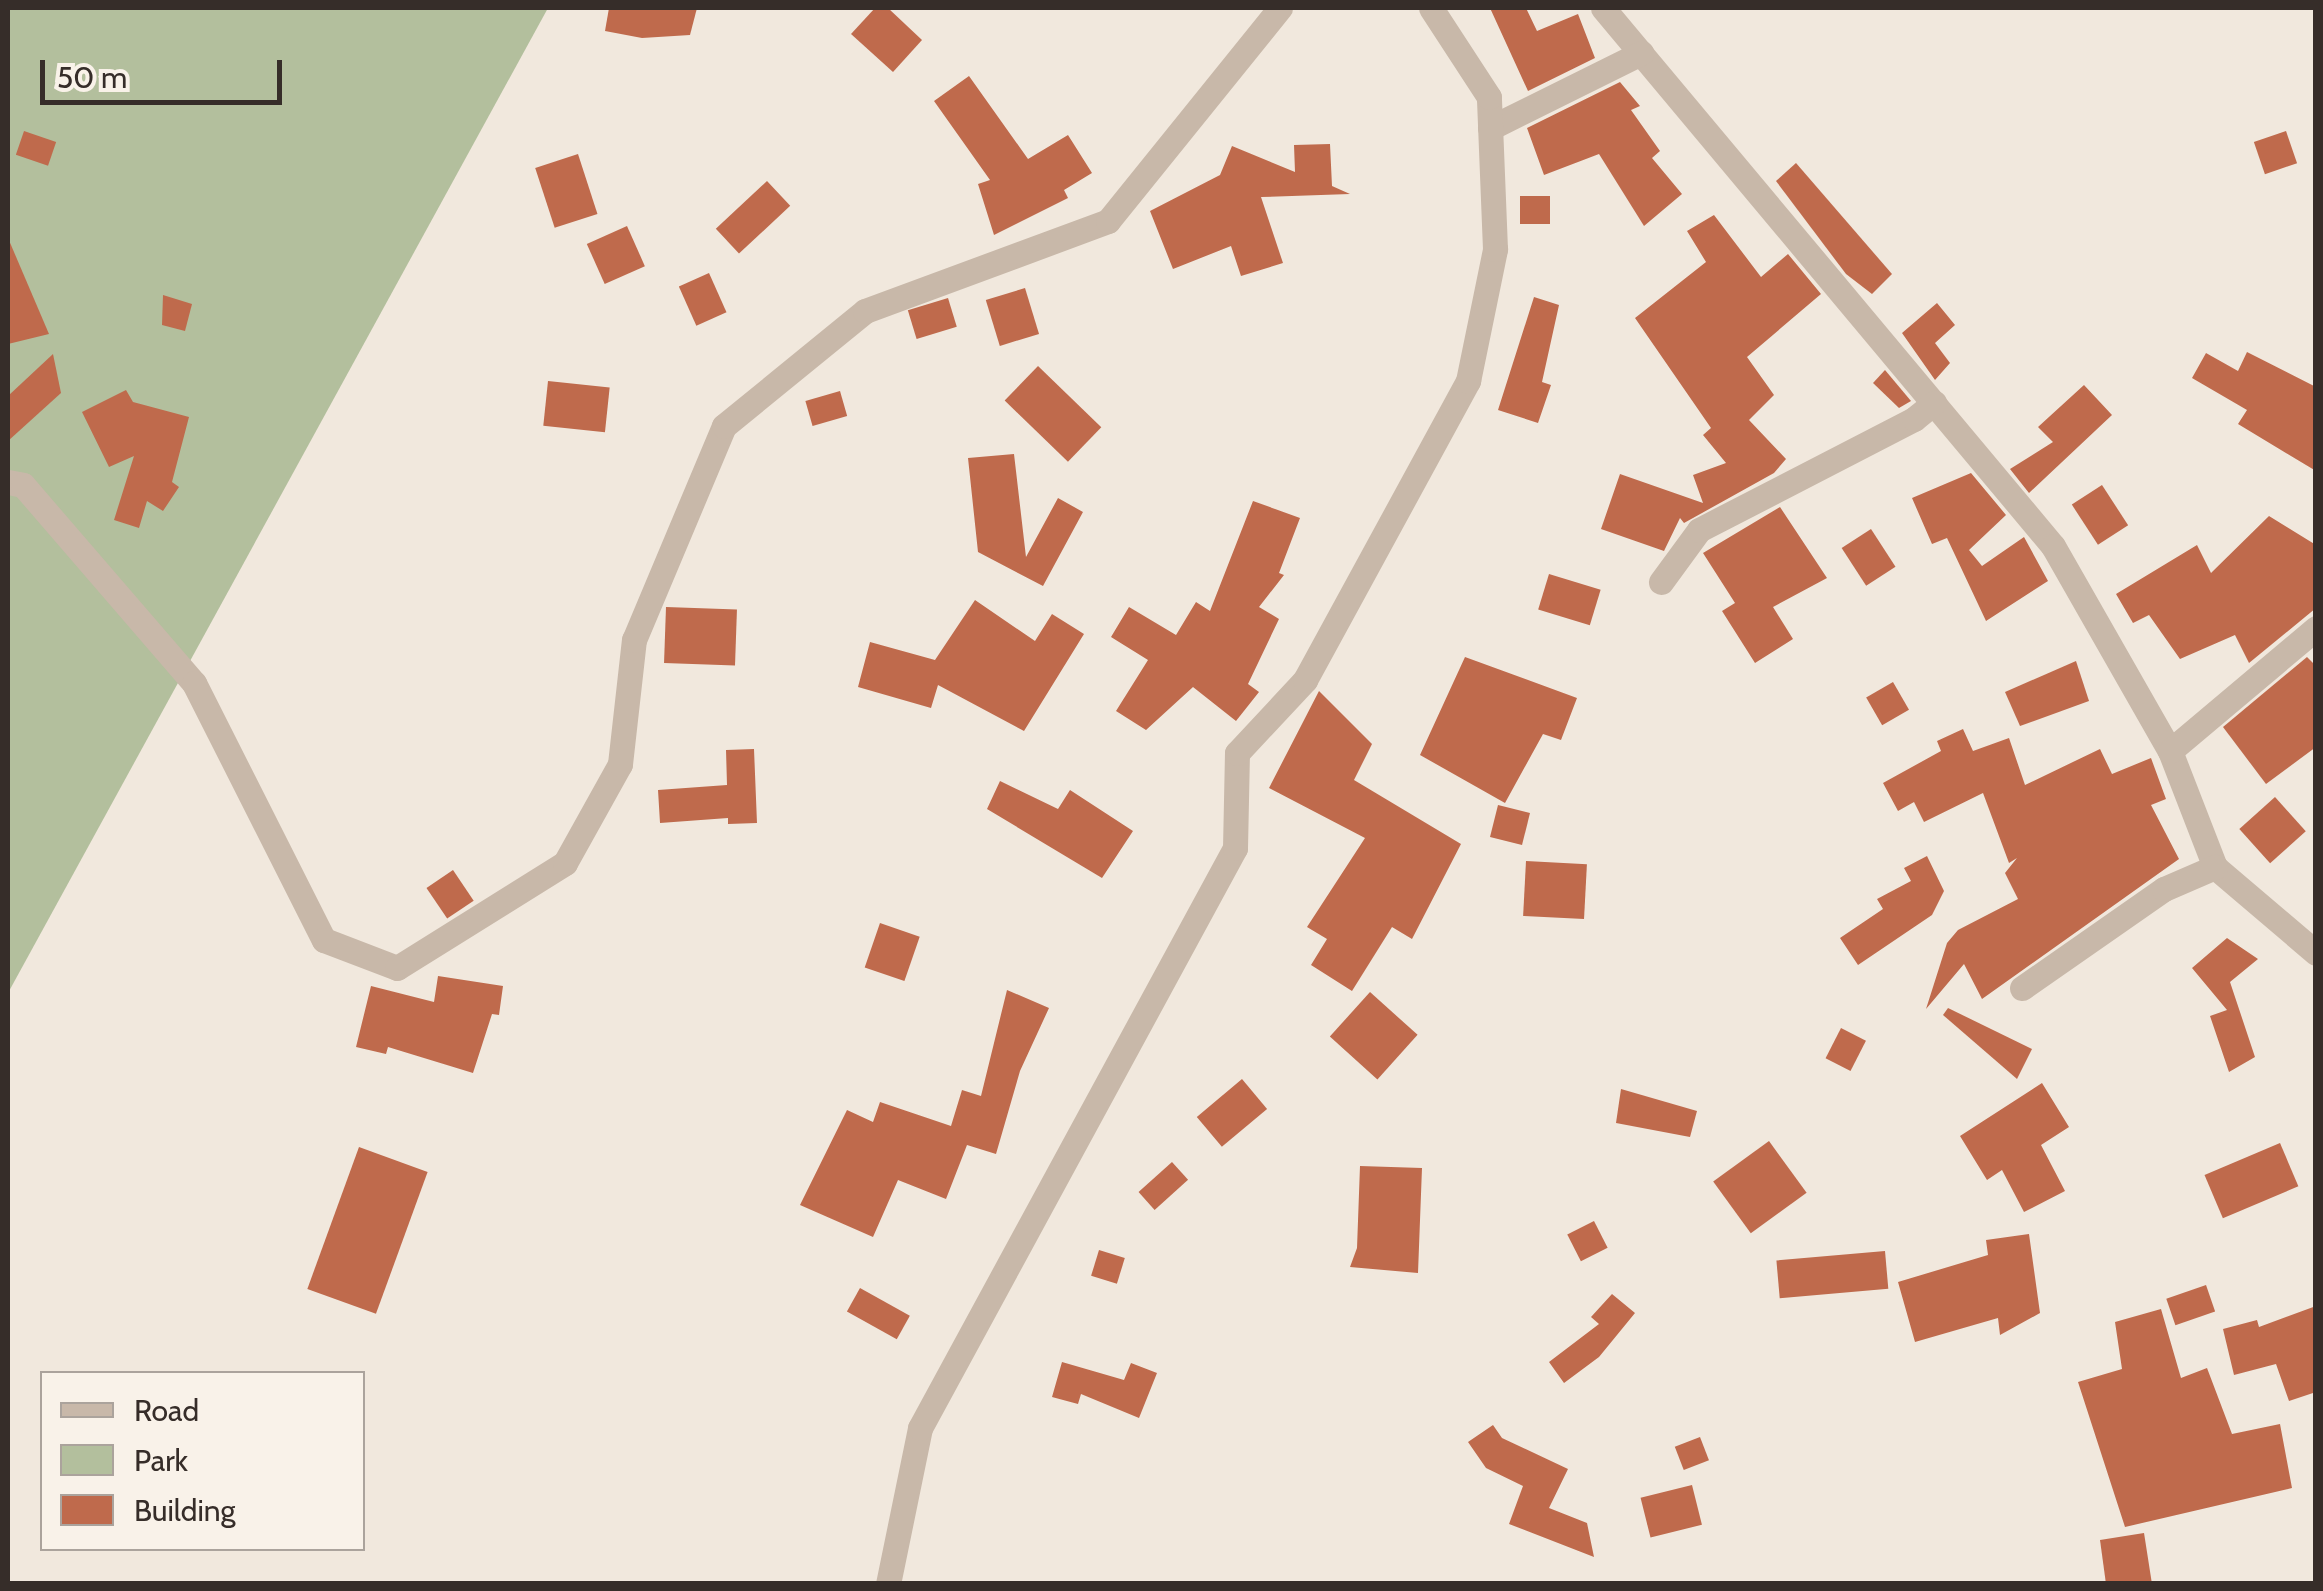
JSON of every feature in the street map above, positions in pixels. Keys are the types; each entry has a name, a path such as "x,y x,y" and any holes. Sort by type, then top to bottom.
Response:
{"street":[{"path":"8,482 24,485 194,683 324,940 396,968 566,864 620,764 634,640 724,426 866,311 1108,221 1280,8"},
{"path":"888,1584 920,1428 1235,848 1237,753 1305,680 1468,380 1495,249 1489,97 1431,8"},
{"path":"1603,8 2053,546 2170,751 2216,866 2316,954"},
{"path":"1490,128 1641,53"},
{"path":"1660,582 1699,530 1914,420 1934,403"},
{"path":"2170,751 2316,628"},
{"path":"2022,988 2164,890 2216,866"}],"green space":[{"path":"8,8 548,8 8,993"}],"building":[{"path":"609,8 697,8 690,35 642,38 605,31"},
{"path":"875,8 888,8 922,40 893,72 851,34"},
{"path":"1490,8 1526,8 1537,31 1578,14 1595,58 1528,91"},
{"path":"969,76 1028,159 1068,135 1092,173 1064,190 1068,198 994,235 978,184 990,180 934,101"},
{"path":"1620,82 1640,106 1631,110 1660,151 1652,158 1682,194 1644,226 1599,154 1544,175 1527,128"},
{"path":"24,131 56,142 48,166 16,155"},
{"path":"2286,131 2297,163 2265,174 2254,142"},
{"path":"1330,144 1332,186 1350,194 1261,197 1283,263 1241,276 1231,246 1173,269 1150,211 1220,175 1232,146 1295,172 1294,145"},
{"path":"578,154 597,214 555,228 535,168"},
{"path":"1796,163 1892,274 1872,294 1846,274 1776,181"},
{"path":"767,181 790,206 739,254 716,229"},
{"path":"1520,196 1550,196 1550,224 1520,224"},
{"path":"1714,215 1761,277 1788,254 1821,294 1747,357 1774,395 1749,420 1786,459 1774,473 1684,523 1680,518 1664,551 1601,529 1620,474 1703,503 1693,475 1726,463 1703,435 1711,428 1635,318 1706,262 1687,231"},
{"path":"627,226 645,266 605,284 587,244"},
{"path":"8,238 49,334 8,344"},
{"path":"709,273 726,312 696,326 679,286"},
{"path":"1025,288 1039,334 1000,346 986,300"},
{"path":"163,295 192,304 185,331 162,325"},
{"path":"1534,297 1559,305 1542,382 1551,385 1538,423 1498,410"},
{"path":"948,298 957,327 917,339 908,310"},
{"path":"1937,303 1955,325 1935,343 1950,363 1935,380 1902,333"},
{"path":"2247,352 2316,387 2316,471 2238,424 2247,410 2192,378 2206,353 2238,371"},
{"path":"53,354 61,393 8,441 8,396"},
{"path":"1038,366 1101,427 1068,462 1005,401"},
{"path":"1885,370 1911,401 1899,408 1873,383"},
{"path":"548,381 610,387 605,432 543,426"},
{"path":"2084,385 2112,415 2029,493 2010,469 2053,442 2038,427"},
{"path":"126,390 133,402 189,417 172,482 179,487 163,511 147,501 139,528 114,520 134,456 109,467 82,412"},
{"path":"840,391 847,416 813,426 805,401"},
{"path":"1014,454 1026,557 1058,498 1083,512 1043,586 978,552 968,458"},
{"path":"1971,473 2006,515 1969,550 1982,566 2024,537 2048,581 1986,621 1947,538 1932,544 1912,498"},
{"path":"2102,485 2128,525 2098,545 2072,505"},
{"path":"1253,501 1300,518 1279,573 1284,575 1259,607 1279,619 1248,684 1259,692 1236,721 1193,687 1146,730 1116,711 1148,660 1111,637 1129,607 1176,635 1196,602 1210,611"},
{"path":"1780,507 1827,578 1773,607 1793,639 1755,663 1722,611 1735,603 1703,553"},
{"path":"2269,516 2316,545 2316,608 2249,663 2235,635 2180,659 2149,615 2133,623 2116,594 2197,545 2211,573"},
{"path":"1871,529 1896,567 1866,586 1842,548"},
{"path":"1549,574 1601,590 1590,625 1538,609"},
{"path":"975,600 1035,641 1052,614 1084,634 1024,731 938,685 931,708 858,687 870,642 935,660"},
{"path":"666,607 737,609 735,665 664,663"},
{"path":"1465,657 1577,698 1561,740 1543,734 1505,803 1420,755"},
{"path":"2307,657 2316,666 2316,747 2266,784 2223,727"},
{"path":"2076,661 2089,701 2020,726 2005,692"},
{"path":"1893,682 1909,710 1882,725 1866,698"},
{"path":"1319,691 1372,744 1354,780 1461,844 1412,939 1392,927 1352,991 1311,965 1327,939 1307,927 1365,838 1269,788"},
{"path":"1963,729 1973,751 2009,738 2025,785 2100,749 2112,774 2151,758 2166,799 2151,805 2179,859 1982,999 1964,964 1926,1009 1947,943 1958,930 2018,899 2005,873 2017,858 2009,863 1983,793 1924,822 1914,802 1898,811 1883,783 1941,751 1937,741"},
{"path":"754,749 757,823 728,824 728,818 660,823 658,790 727,785 726,750"},
{"path":"1000,781 1058,809 1070,790 1133,831 1102,878 987,809"},
{"path":"2275,797 2306,831 2270,863 2239,829"},
{"path":"1498,805 1530,813 1522,845 1490,837"},
{"path":"1927,856 1944,891 1932,915 1858,965 1840,938 1883,909 1877,899 1911,881 1904,868"},
{"path":"1526,861 1587,864 1584,919 1523,916"},
{"path":"453,870 474,901 447,919 426,888"},
{"path":"880,923 920,937 904,981 865,967"},
{"path":"2227,938 2258,959 2230,982 2255,1057 2229,1072 2210,1016 2227,1010 2192,968"},
{"path":"438,976 503,986 499,1015 492,1014 473,1073 388,1047 386,1054 356,1047 371,986 434,1002"},
{"path":"1007,990 1049,1008 1020,1071 996,1154 967,1145 946,1199 898,1180 873,1237 800,1205 847,1110 873,1122 880,1102 951,1126 962,1090 981,1096"},
{"path":"1370,992 1418,1035 1377,1079 1330,1037"},
{"path":"1948,1008 2032,1049 2017,1079 1943,1015"},
{"path":"1841,1028 1866,1041 1851,1071 1826,1058"},
{"path":"1242,1079 1267,1109 1222,1147 1197,1117"},
{"path":"2042,1083 2069,1127 2041,1145 2065,1191 2024,1212 2002,1170 1987,1180 1960,1136"},
{"path":"1621,1089 1697,1111 1690,1137 1616,1123"},
{"path":"1769,1141 1807,1193 1751,1233 1713,1182"},
{"path":"2280,1143 2298,1186 2223,1218 2205,1175"},
{"path":"359,1147 428,1172 376,1314 307,1289"},
{"path":"1172,1162 1188,1180 1155,1210 1139,1192"},
{"path":"1360,1166 1422,1168 1418,1273 1350,1267 1357,1248"},
{"path":"1594,1221 1608,1248 1581,1261 1567,1235"},
{"path":"2029,1234 2040,1313 2000,1335 1998,1318 1915,1342 1898,1282 1988,1255 1986,1240"},
{"path":"1099,1250 1125,1258 1117,1284 1091,1276"},
{"path":"1885,1251 1888,1289 1780,1298 1776,1260"},
{"path":"2206,1285 2215,1311 2175,1325 2166,1299"},
{"path":"860,1288 910,1316 897,1339 847,1312"},
{"path":"1612,1294 1635,1313 1599,1357 1564,1383 1549,1362 1599,1324 1591,1317"},
{"path":"2316,1306 2316,1392 2289,1401 2276,1364 2234,1375 2223,1329 2257,1320 2259,1327"},
{"path":"2161,1309 2181,1378 2207,1368 2232,1434 2280,1424 2292,1488 2125,1527 2078,1382 2122,1369 2115,1322"},
{"path":"1062,1362 1124,1380 1131,1363 1157,1373 1139,1418 1081,1394 1078,1404 1052,1397"},
{"path":"1493,1425 1502,1438 1568,1469 1549,1508 1587,1523 1594,1557 1509,1524 1523,1486 1486,1468 1468,1442"},
{"path":"1700,1437 1709,1460 1684,1470 1675,1447"},
{"path":"1692,1485 1702,1525 1650,1538 1641,1498"},
{"path":"2144,1533 2152,1584 2106,1584 2100,1540"}]}
